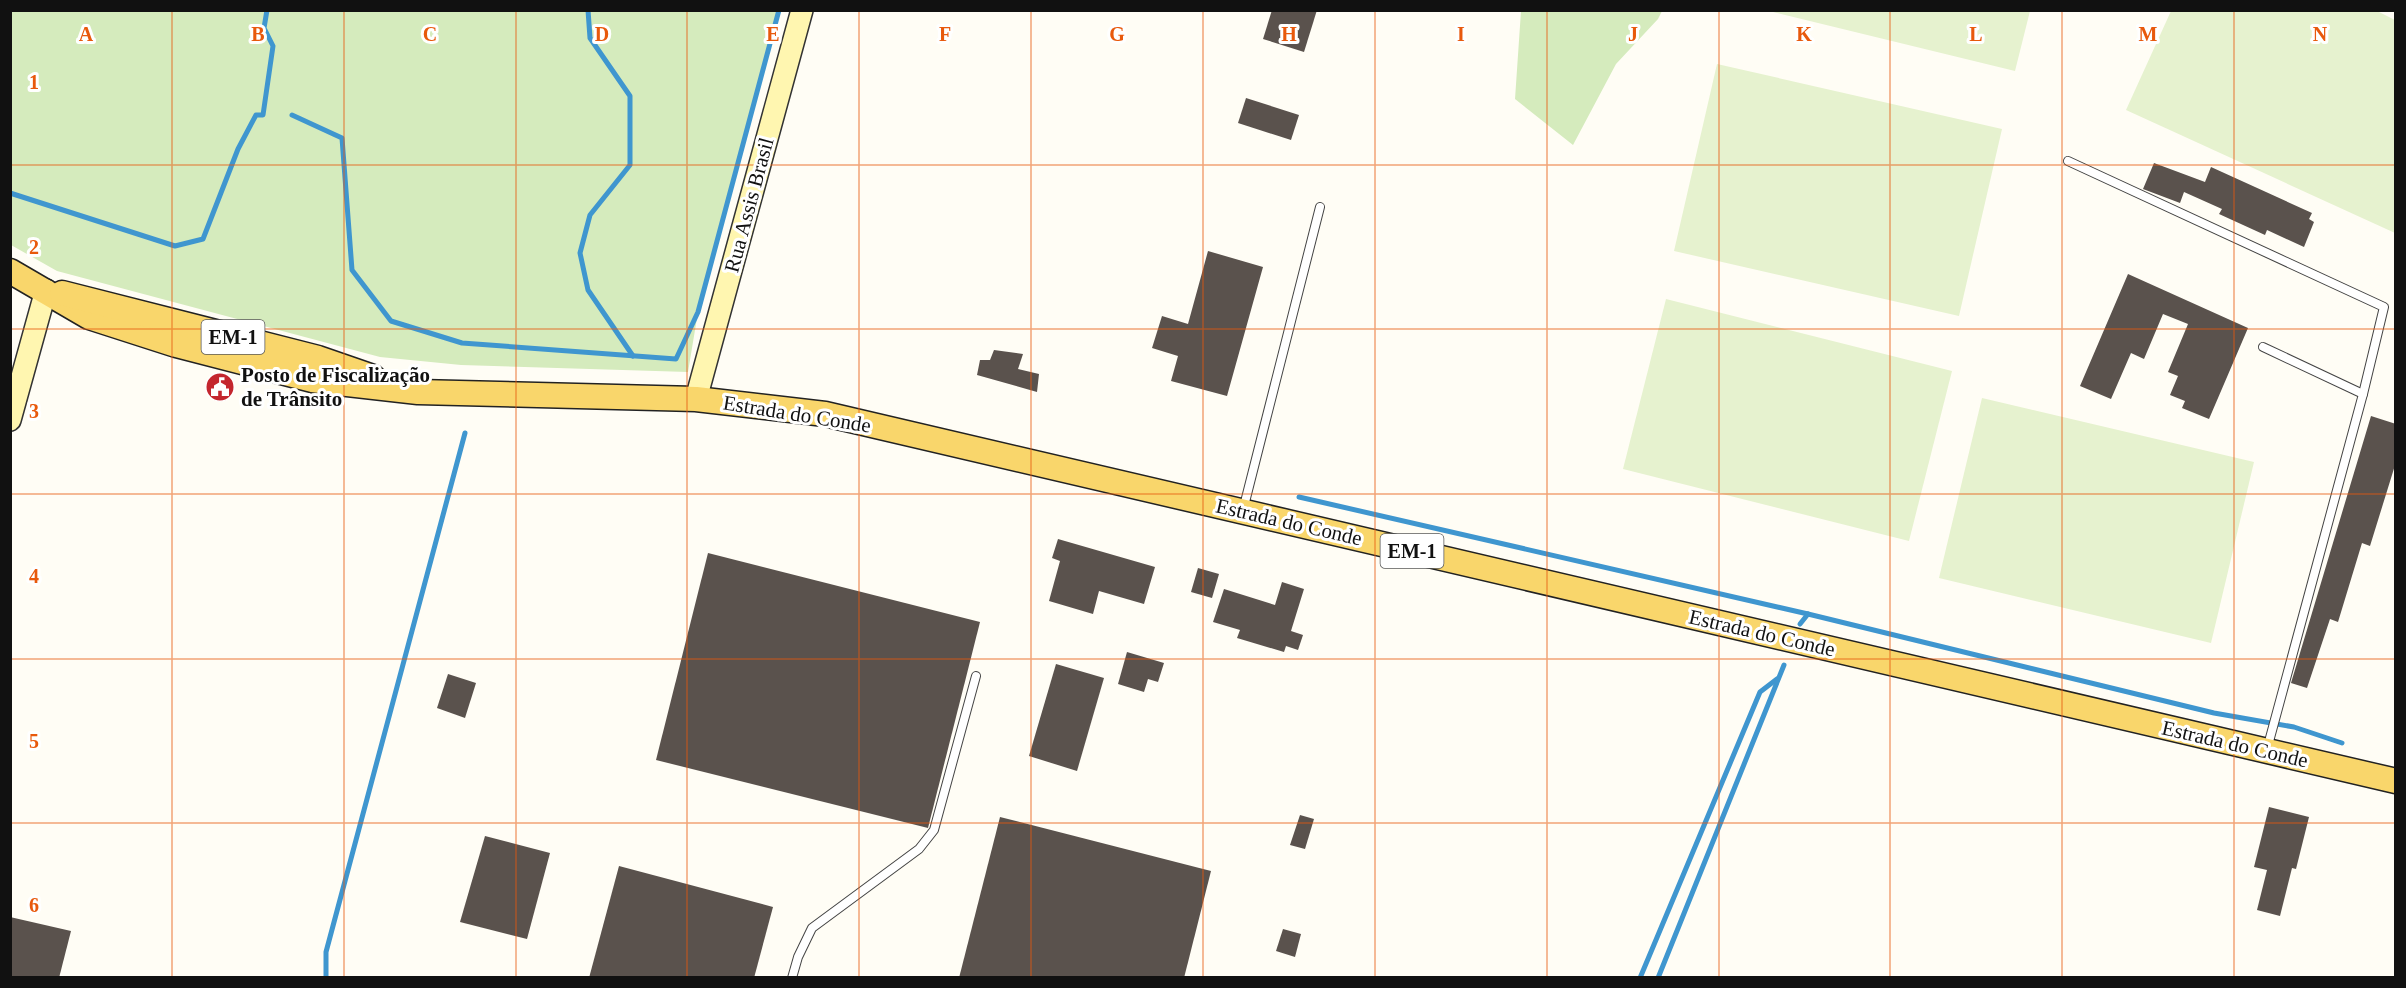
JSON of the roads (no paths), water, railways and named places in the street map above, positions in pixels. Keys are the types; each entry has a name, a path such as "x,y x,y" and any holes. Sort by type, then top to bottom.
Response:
{"main road":[{"name":"Estrada do Conde","path":"10,271 46,290 95,300 318,358 418,392 696,399 825,414 1243,511 2270,741 2396,781"}],"street":[{"name":"Rua Assis Brasil","path":"696,399 802,10"},
{"path":"10,420 46,290"}],"lane":[{"path":"2068,161 2384,307 2270,741"},
{"path":"1243,511 1320,207"},
{"path":"2263,346 2363,394"},
{"path":"792,978 798,957 812,928 928,840 934,830 976,676"}],"waterway":[{"path":"10,193 175,246 203,239 238,149 256,115 263,115 273,46 264,28 267,10"},
{"path":"588,10 590,38 630,96 630,165 590,215 580,253 588,290 633,356"},
{"path":"292,115 342,138 352,270 391,321 462,343 676,359 698,312 779,10"},
{"path":"326,978 326,952 465,433"},
{"path":"1299,497 1808,614 2214,713 2294,727 2342,743"},
{"path":"1800,624 1808,614"},
{"path":"1658,978 1784,665"},
{"path":"1640,978 1760,692 1777,679"}],"place":[{"name":"Posto de Fiscalização de Trânsito","path":"220,387"}]}
